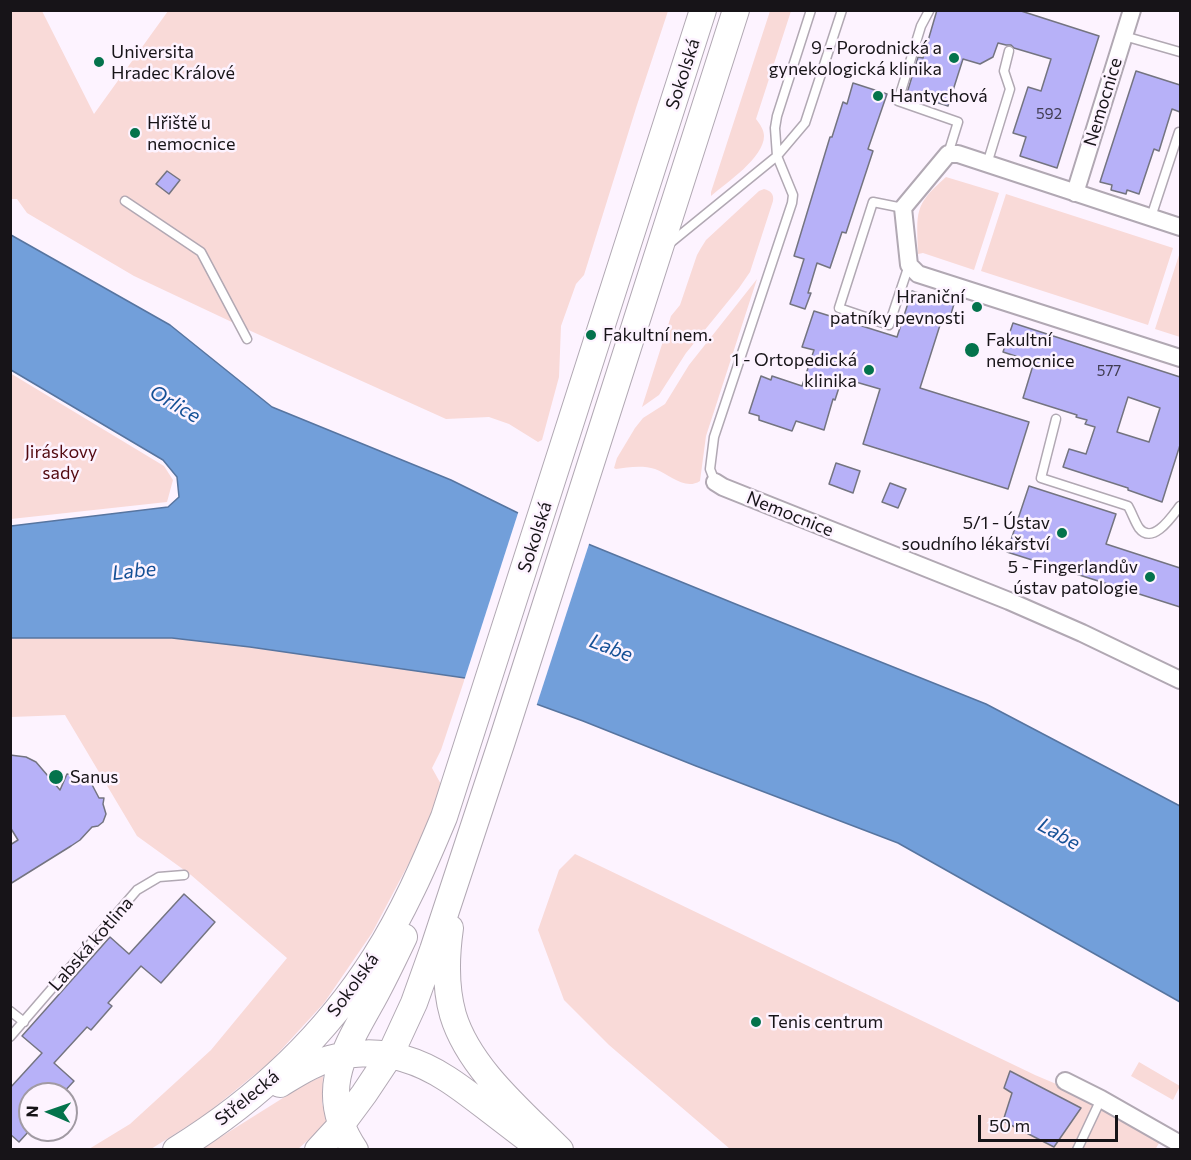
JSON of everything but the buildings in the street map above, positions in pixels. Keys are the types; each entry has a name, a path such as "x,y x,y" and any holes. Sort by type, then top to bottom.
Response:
{"main road":[{"name":"Sokolská","path":"312,1038 334,1014 385,941 421,872 444,817 703,10"},
{"name":"Sokolská","path":"341,1125 390,1055 414,1003 433,950 736,10"},
{"path":"355,1149 341,1125 336,1099 336,1083 343,1056 407,930 444,817"},
{"path":"468,843 456,889 449,935 448,979 453,1014 459,1031 478,1063 507,1097 560,1149"},
{"name":"Střelecká","path":"176,1149 204,1132 267,1083 289,1064 312,1038"},
{"path":"204,1132 301,1071 327,1060 365,1054 390,1055 413,1062 444,1077 542,1149"},
{"path":"318,1149 341,1125"}],"street":[{"name":"Nemocnice","path":"1075,193 1132,10"},
{"path":"1180,227 953,154 903,208 914,270 1180,358"},
{"name":"Nemocnice","path":"715,482 1009,601 1180,680"},
{"path":"1065,1081 1180,1144"}],"lane":[{"name":"Nemocnice","path":"715,482 710,469 714,437 792,203 792,195 777,156 775,128 811,10"},
{"path":"659,252 777,156 805,123 842,10"},
{"path":"929,11 921,26 898,101 958,122 953,154"},
{"path":"1124,36 1180,52"},
{"path":"987,164 1010,89 1004,71 1009,51"},
{"path":"1150,217 1180,132"},
{"path":"125,201 201,252 247,339"},
{"path":"903,208 873,202 839,308 889,325 914,270"},
{"path":"1056,419 1041,478 1128,506 1140,530 1146,533 1155,532 1166,525 1180,506"},
{"name":"Labská kotlina","path":"10,1037 137,890 159,878 184,875"},
{"path":"10,1011 24,1022"},
{"path":"1077,1149 1101,1099"}],"green space":[{"path":"11,11 42,11 94,114 168,11 668,11 584,275 576,284 561,326 559,377 542,440 538,442 509,424 489,417 446,419 134,276 27,213 17,199 11,199"},
{"path":"770,11 791,11 756,119 764,136 762,144 751,161 711,196 711,192"},
{"path":"946,177 999,193 974,270 923,253 918,254 919,211 928,195"},
{"path":"764,189 772,193 773,201 750,272 686,353 659,395 642,407 671,316 680,305 697,255 706,240"},
{"path":"1006,194 1173,248 1148,325 981,271"},
{"path":"1180,252 1180,337 1155,329"},
{"path":"757,279 706,436 700,481 694,484 683,483 646,467 614,468 617,458 635,428 643,418 665,404 689,365"},
{"name":"Jiráskovy sady","path":"10,373 164,466 173,480 167,502 11,519"},
{"path":"10,638 172,638 465,678 441,750 432,768 442,786 419,844 372,933 324,1003 270,1062 205,1115 151,1149 89,1149 130,1124 211,1050 287,958 191,875 137,836 65,715 11,717"},
{"name":"Tenis centrum","path":"575,854 1035,1075 1094,1100 1162,1138 1155,1150 730,1149 609,1045 564,1000 538,930 559,870"},
{"path":"1139,1062 1180,1086 1173,1100 1131,1076"},
{"path":"323,1076 322,1103 327,1121 298,1149 200,1150 302,1086"}],"water":[{"path":"11,235 170,325 272,407 451,480 588,544 986,704 1180,806 1180,1002 898,843 583,721 465,678 172,638 11,638 11,526 168,507 179,497 177,477 163,460 11,370"}],"pier":[{"path":"519,510 590,541 536,707 464,681"}],"place":[{"name":"9 - Porodnická a gynekologická klinika","path":"954,58"},
{"name":"Universita Hradec Králové","path":"99,62"},
{"name":"Hantychová","path":"878,96"},
{"name":"Hřiště u nemocnice","path":"135,133"},
{"name":"Hraniční patníky pevnosti","path":"977,307"},
{"name":"Fakultní nem.","path":"591,335"},
{"name":"Fakultní nemocnice","path":"972,350"},
{"name":"1 - Ortopedická klinika","path":"869,370"},
{"name":"5/1 - Ústav soudního lékařství","path":"1062,533"},
{"name":"5 - Fingerlandův ústav patologie","path":"1150,577"},
{"name":"Sanus","path":"56,777"},
{"name":"Tenis centrum","path":"756,1022"}],"water label":[{"name":"Orlice","path":"175,404"},
{"name":"Labe","path":"134,571"},
{"name":"Labe","path":"611,648"},
{"name":"Labe","path":"1059,834"}]}
